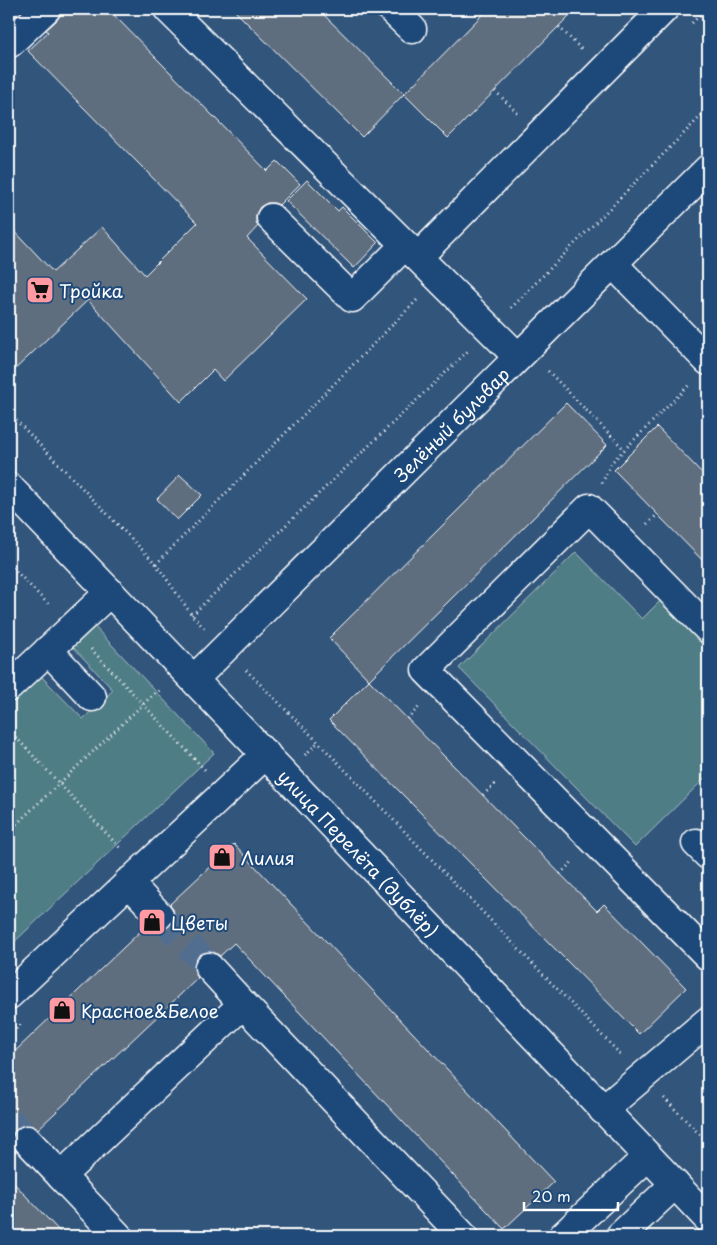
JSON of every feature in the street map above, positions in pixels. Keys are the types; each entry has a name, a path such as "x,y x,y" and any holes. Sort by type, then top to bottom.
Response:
{"street":[{"path":"9,42 46,9"},
{"path":"168,9 490,329 522,353"},
{"path":"391,9 412,29"},
{"path":"272,218 352,298 412,251 664,9"},
{"name":"Зелёный бульвар","path":"194,679 708,169"},
{"path":"613,264 701,370"},
{"name":"улица Перелёта (дублёр)","path":"9,487 708,1219"},
{"path":"708,629 589,508 426,670 708,956"},
{"path":"9,687 110,592"},
{"path":"48,650 92,697"},
{"path":"9,994 266,754"},
{"path":"135,876 159,915"},
{"path":"209,967 463,1236"},
{"path":"61,1176 243,1004"},
{"path":"603,1110 708,1021"},
{"path":"27,1140 118,1236"},
{"path":"562,1236 648,1156"},
{"path":"620,1236 675,1184"}],"path":[{"path":"192,616 490,329 708,109"},
{"path":"522,353 624,449"},
{"path":"612,462 701,370"},
{"path":"9,413 156,564 192,616 318,742 623,1057"},
{"path":"9,564 226,791"},
{"path":"9,831 156,692 194,679"},
{"path":"9,730 59,783 135,876"},
{"path":"660,1094 708,1143"}],"green space":[{"path":"576,552 642,619 661,600 708,648 708,775 635,847 459,668"},
{"path":"93,625 214,753 9,947 9,706 41,676 83,719 113,690 72,646"}],"building":[{"path":"61,9 108,9 267,171 277,161 300,184 279,205 267,203 260,207 256,215 258,226 247,238 307,299 223,381 213,370 181,402 88,300 9,375 9,225 53,272 102,227 145,275 197,223 28,51 48,32 46,30 57,20 61,14"},
{"path":"233,9 318,9 404,94 362,137"},
{"path":"488,9 576,9 448,138 404,94"},
{"path":"307,180 338,211 342,207 378,243 354,268 286,201"},
{"path":"566,403 607,445 369,680 329,638"},
{"path":"657,427 708,479 708,566 614,470"},
{"path":"180,475 202,495 177,520 157,499"},
{"path":"369,680 597,911 604,904 686,988 639,1034 329,720"},
{"path":"234,844 554,1182 504,1229 234,943 220,956 214,952 206,952 198,956 194,962 194,970 198,978 38,1129 31,1125 17,1128 12,1136 12,1144 16,1151 9,1157 9,1057 147,925 154,930 162,930 170,926 174,920 174,912 170,904"},
{"path":"9,1178 64,1236 9,1236"}],"tunnel":[{"path":"159,915 209,967"},
{"path":"9,1120 27,1140"}],"place":[{"name":"Тройка","path":"40,290"},
{"name":"Лилия","path":"222,857"},
{"name":"Цветы","path":"152,922"},
{"name":"Красное&Белое","path":"62,1010"}]}
